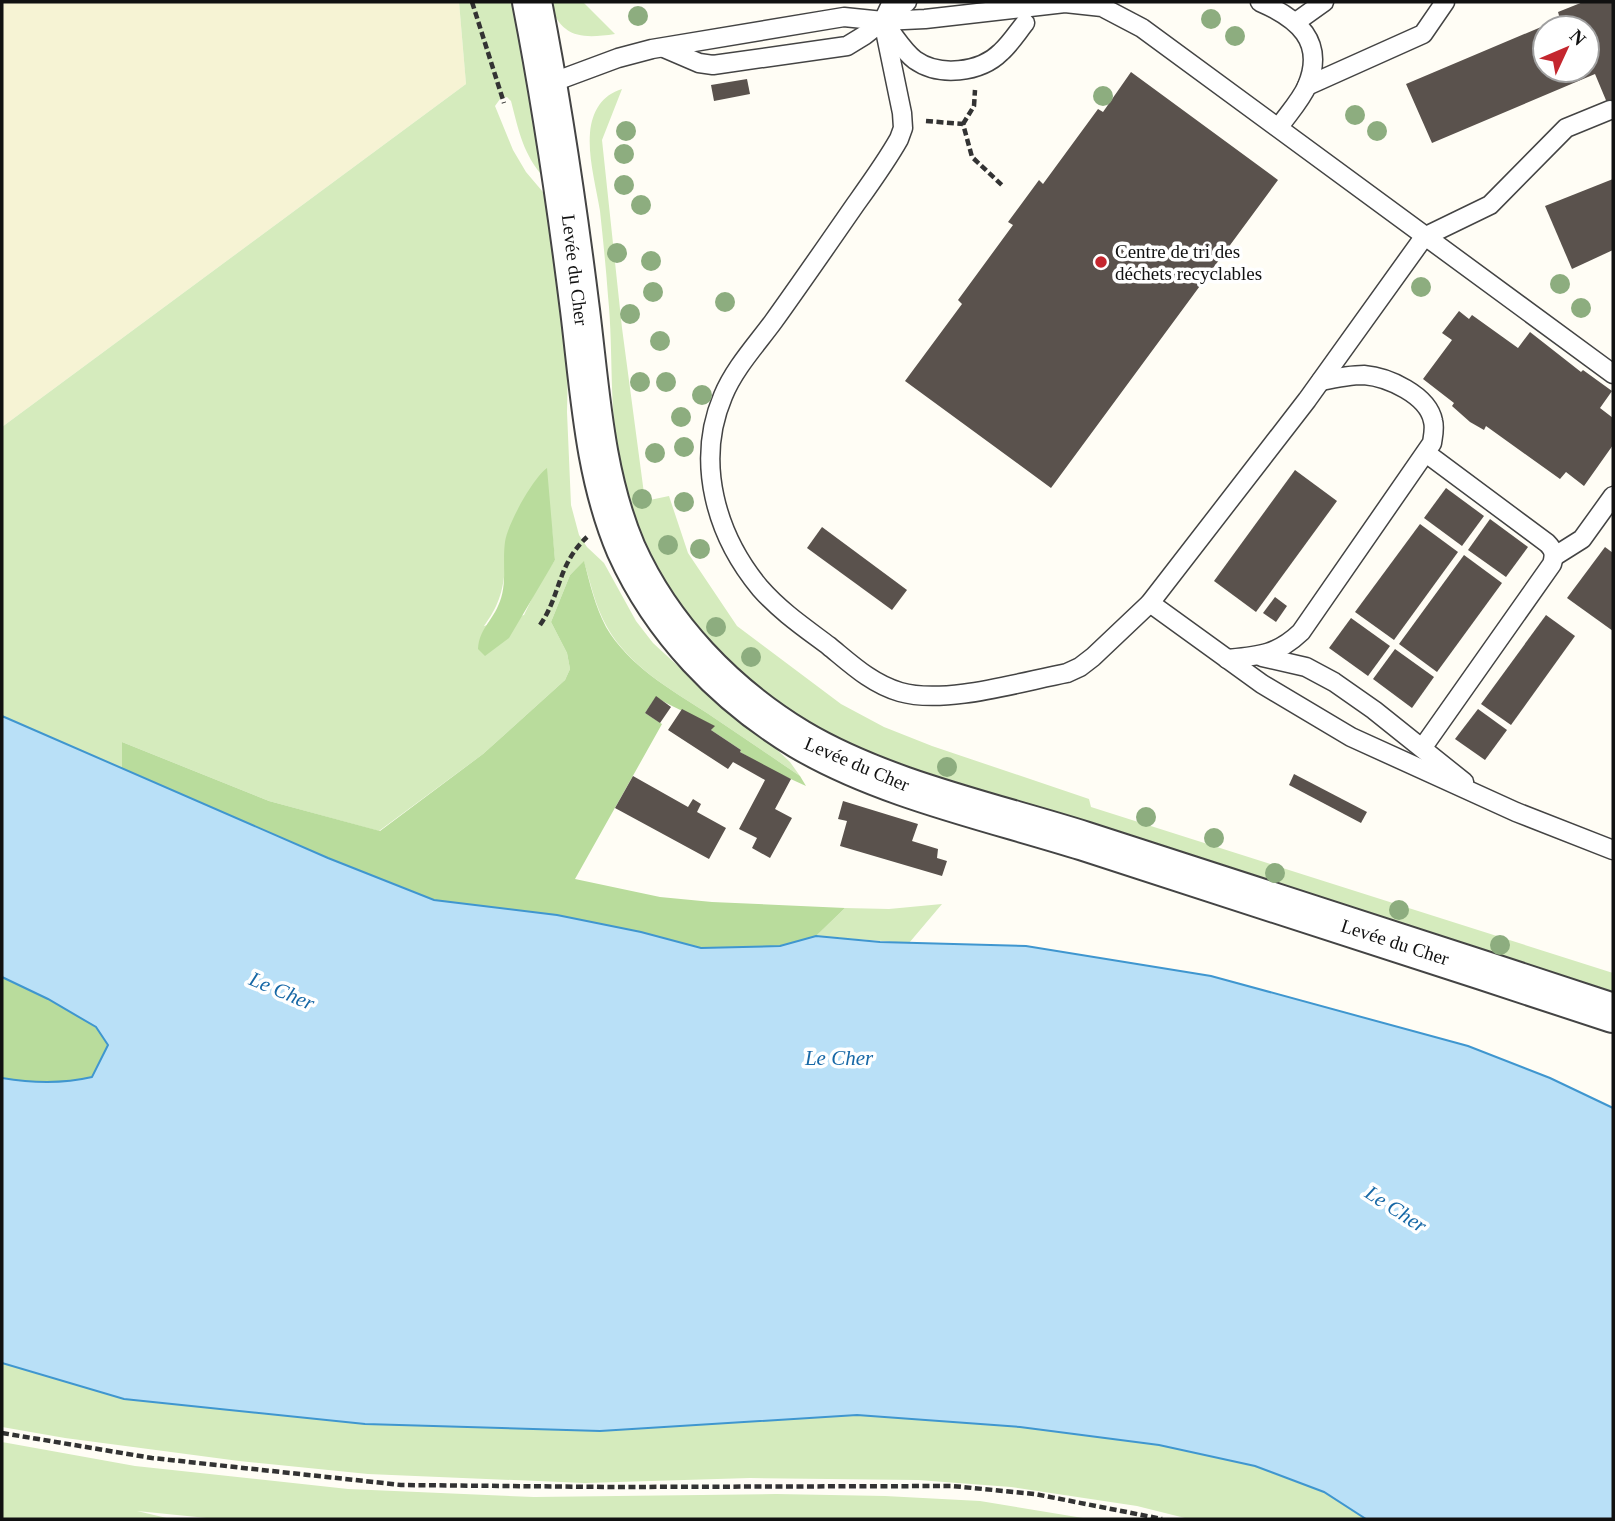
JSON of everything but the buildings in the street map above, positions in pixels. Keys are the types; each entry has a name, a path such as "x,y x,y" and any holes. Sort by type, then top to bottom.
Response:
{"street":[{"name":"Levée du Cher","path":"532,2 548,84 601,473 627,549 660,611 680,637 726,684 765,716 830,756 927,793 1116,851 1613,1013"}],"lane":[{"path":"892,2 883,21 903,128 891,154 729,383 714,421 710,474 712,493 720,519 734,548 760,588 781,610 872,679 900,692 933,696 962,693 1067,673 1093,657 1150,603 1321,381 1424,236 1490,205 1566,128 1610,110"},
{"path":"662,47 699,63 722,65 847,47 907,2"},
{"path":"1260,2 1279,10 1296,22 1308,36 1312,48 1307,86 1279,127"},
{"path":"1296,22 1324,2"},
{"path":"1307,86 1423,34 1445,2"},
{"path":"548,84 618,58 662,47 844,17 883,21 925,19 1065,3 1082,3 1102,8 1142,28 1613,374"},
{"path":"883,21 915,60 932,68 952,71 971,68 999,54 1025,23"},
{"path":"1227,659 1261,656 1278,650 1301,632 1432,443 1433,421 1429,409 1405,389 1367,376 1351,375 1321,381"},
{"path":"1423,747 1555,556 1547,542 1426,453"},
{"path":"1555,556 1582,539 1613,496"},
{"path":"1150,603 1227,659 1304,710 1351,737 1483,797 1613,850"},
{"path":"1261,656 1306,667 1334,682 1423,747 1483,797"}],"path":[{"path":"472,2 504,103"},
{"path":"971,68 974,106 963,124 972,157 1004,187"},
{"path":"902,113 924,121 963,124"},
{"path":"540,625 552,605 570,556 579,544 613,513"},
{"path":"2,1433 152,1458 401,1485 611,1488 952,1486 1035,1494 1162,1519"}],"shaded area":[{"path":"2,2 459,2 466,84 2,427"}],"green space":[{"path":"459,2 515,2 545,179 527,152 511,101 507,97 500,99 495,106 513,150 526,172 548,198 568,366 571,505 579,535 604,563 636,621 653,643 716,701 756,730 790,762 800,776 665,686 627,654 603,619 584,562 570,575 551,622 567,653 570,669 565,680 483,754 379,831 269,801 122,742 122,768 2,716 2,427 466,84","holes":["552,530 555,560 539,584 524,615 484,626 499,599 505,568"]},
{"path":"549,2 583,2 615,34 582,36 574,33 560,23"},
{"path":"622,89 602,140 622,328 645,501 669,496 688,553 737,626 841,704 884,727 1089,799 1091,807 1613,973 1613,994 894,763 834,738 802,720 778,704 734,667 679,602 657,566 639,528 622,475 613,408 610,318 600,211 590,143 591,125 599,105 609,95"},
{"path":"547,468 555,560 509,638 485,656 478,649 479,642 501,598 507,534 528,491"},
{"path":"584,561 602,619 626,654 665,686 800,776 806,786 740,752 741,750 711,730 714,726 656,697 645,713 662,724 575,879 660,897 845,908 816,936 780,946 701,948 641,932 557,915 434,900 328,858 122,768 122,742 269,801 380,831 483,754 565,680 570,669 567,653 551,622 570,575"},
{"path":"942,904 909,943 816,936 845,908 889,909"},
{"path":"2,977 48,999 96,1027 108,1045 92,1077 47,1082 2,1078"},
{"path":"2,1363 124,1399 600,1431 857,1415 1020,1427 1159,1445 1255,1466 1324,1492 1366,1519 1189,1519 1137,1506 1011,1487 918,1480 750,1478 585,1483 368,1474 239,1461 2,1427"},
{"path":"2,1442 135,1466 348,1489 534,1497 776,1494 885,1496 980,1501 1089,1519 217,1519 137,1511 171,1519 2,1519"}],"water":[{"name":"Le Cher","path":"2,716 328,858 434,900 557,915 641,932 701,948 780,946 816,936 880,942 1026,946 1211,976 1468,1046 1550,1078 1613,1108 1613,1519 1366,1519 1324,1492 1255,1466 1159,1445 1020,1427 857,1415 600,1431 365,1424 124,1399 2,1363 2,1078 47,1082 92,1077 108,1045 96,1027 48,999 2,977"}],"place":[{"name":"Centre de tri des déchets recyclables","path":"1101,262"}]}
